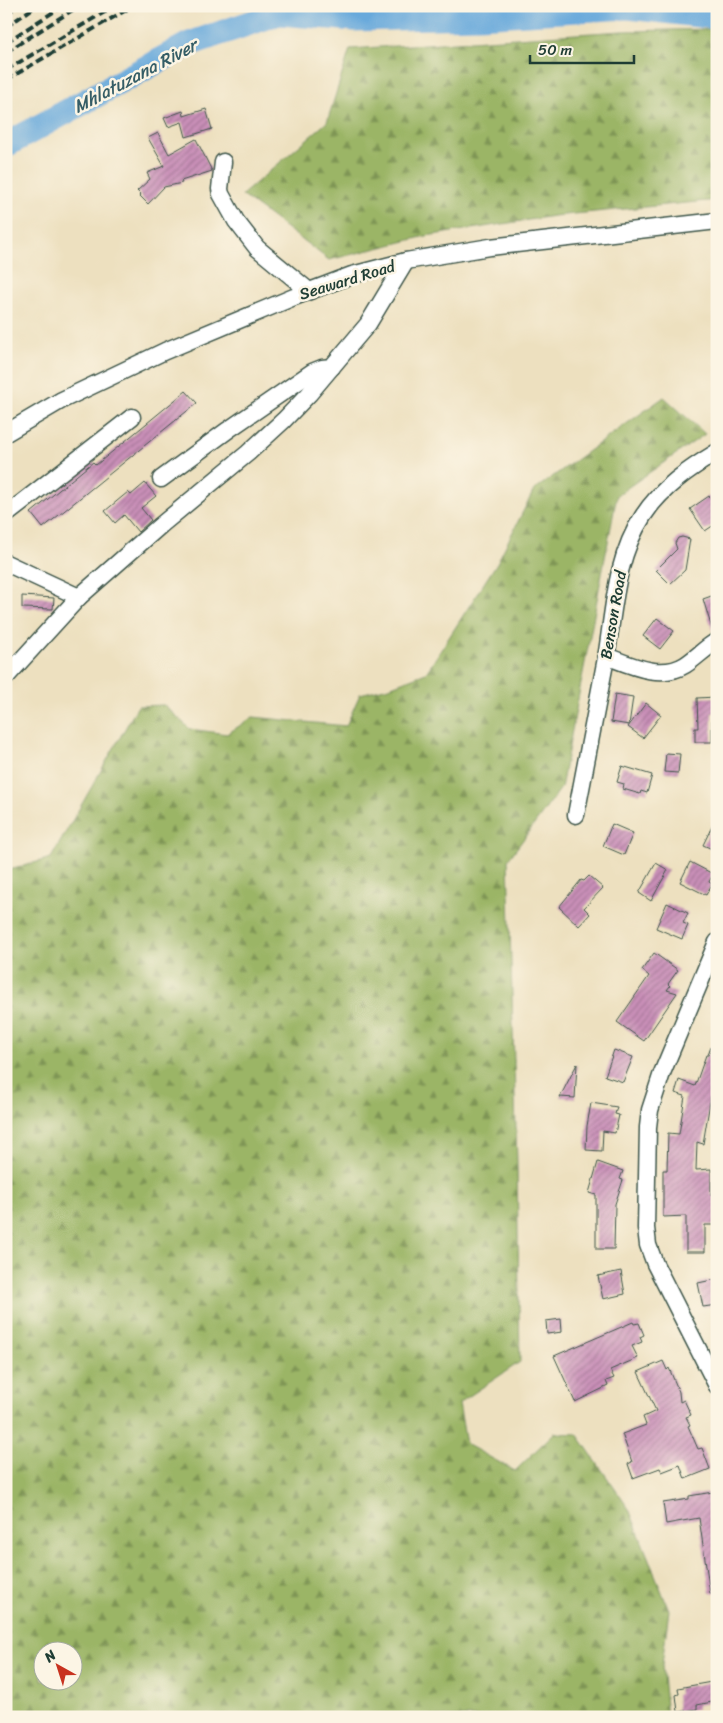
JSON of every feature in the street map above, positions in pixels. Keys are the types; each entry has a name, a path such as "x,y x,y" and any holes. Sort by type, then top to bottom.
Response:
{"street":[{"path":"223,162 221,194 236,221 256,248 309,291"},
{"name":"Seaward Road","path":"6,433 62,400 165,351 352,275 406,262 490,247 717,221"},
{"path":"6,678 79,597 284,420 368,324 406,262"},
{"path":"161,479 312,372 332,367"},
{"path":"6,515 132,418"},
{"name":"Benson Road","path":"576,815 606,656 617,580 627,546 643,516 666,488 691,468 717,452"},
{"path":"6,562 79,597"},
{"path":"606,656 648,670 674,670 685,665 717,642"},
{"path":"717,942 662,1073 650,1110 646,1228 648,1245 654,1264 717,1386"}],"green space":[{"path":"717,29 717,200 554,216 426,236 329,260 242,195 327,122 350,49 622,31"},
{"path":"664,397 705,434 617,495 561,788 508,860 517,1163 520,1362 459,1403 466,1444 515,1471 554,1433 577,1434 629,1509 669,1610 662,1665 667,1717 6,1717 6,871 51,858 138,706 164,705 190,729 227,734 253,717 346,726 360,694 389,687 426,673 497,563 534,490"}],"building":[{"path":"206,109 212,129 186,137 182,122 168,127 164,118 183,111 184,116"},
{"path":"158,133 169,154 196,139 212,171 181,181 182,183 164,187 148,204 137,191 150,179 147,173 164,166 148,138"},
{"path":"186,391 197,403 43,528 31,513 93,462 96,465"},
{"path":"145,483 156,496 141,508 151,520 138,532 124,515 115,523 105,511 128,492 131,495"},
{"path":"709,496 717,506 717,523 705,531 690,509"},
{"path":"678,538 690,539 685,570 670,584 656,570 677,549 675,543"},
{"path":"717,594 717,631 713,632 703,599"},
{"path":"22,596 54,598 53,609 22,608"},
{"path":"657,618 674,631 660,649 643,636"},
{"path":"615,694 633,697 629,725 611,722"},
{"path":"716,697 717,713 712,713 712,742 695,742 695,728 698,728 697,698"},
{"path":"646,703 661,715 643,738 628,727"},
{"path":"666,753 680,754 678,773 664,772"},
{"path":"622,766 652,775 647,793 641,791 640,794 623,789 624,784 617,782"},
{"path":"717,816 717,851 703,845"},
{"path":"612,824 633,833 624,855 603,846"},
{"path":"690,862 713,874 709,882 712,884 706,895 680,882"},
{"path":"656,863 668,870 651,901 639,893"},
{"path":"589,876 603,888 584,908 590,914 579,926 559,907 581,880 584,881"},
{"path":"667,903 688,913 683,923 688,925 682,939 656,928"},
{"path":"654,953 678,970 668,984 670,986 667,990 677,993 644,1041 617,1022 649,976 642,970"},
{"path":"716,1034 717,1098 711,1096 703,1144 697,1142 696,1170 711,1169 711,1195 717,1195 717,1225 705,1225 705,1252 686,1252 686,1216 663,1217 663,1170 667,1170 668,1133 679,1134 685,1096 675,1093 679,1080 695,1086"},
{"path":"614,1050 633,1057 623,1082 605,1076"},
{"path":"577,1064 575,1098 560,1097"},
{"path":"591,1103 617,1107 615,1114 619,1115 615,1133 603,1131 602,1151 586,1150 587,1126"},
{"path":"598,1162 623,1171 620,1179 623,1180 615,1204 614,1249 596,1249 596,1195 589,1193"},
{"path":"621,1271 625,1294 603,1299 598,1276"},
{"path":"717,1279 717,1305 703,1307 698,1283"},
{"path":"561,1319 562,1332 547,1334 546,1321"},
{"path":"633,1322 634,1324 639,1323 644,1335 640,1337 642,1342 632,1346 638,1358 610,1370 614,1378 606,1381 608,1386 575,1402 554,1356"},
{"path":"663,1361 667,1370 669,1368 679,1392 680,1402 684,1400 691,1415 686,1417 690,1425 688,1426 698,1449 702,1448 710,1469 685,1479 680,1465 662,1472 660,1468 633,1478 628,1464 632,1462 622,1434 646,1425 643,1417 656,1411 638,1372"},
{"path":"713,1492 717,1501 717,1593 710,1593 699,1518 666,1524 663,1503 689,1499 689,1496"},
{"path":"717,1681 717,1701 697,1705 697,1709 678,1712 676,1695 679,1694 678,1688"}],"waterway":[{"name":"Mhlatuzana River","path":"6,145 189,44 279,13 354,19 479,16 628,7 717,17"}],"railway":[{"path":"6,14 18,6"},
{"path":"6,27 36,6"},
{"path":"6,42 63,6"},
{"path":"6,52 79,6"},
{"path":"6,70 115,6"},
{"path":"6,80 133,6"}]}
